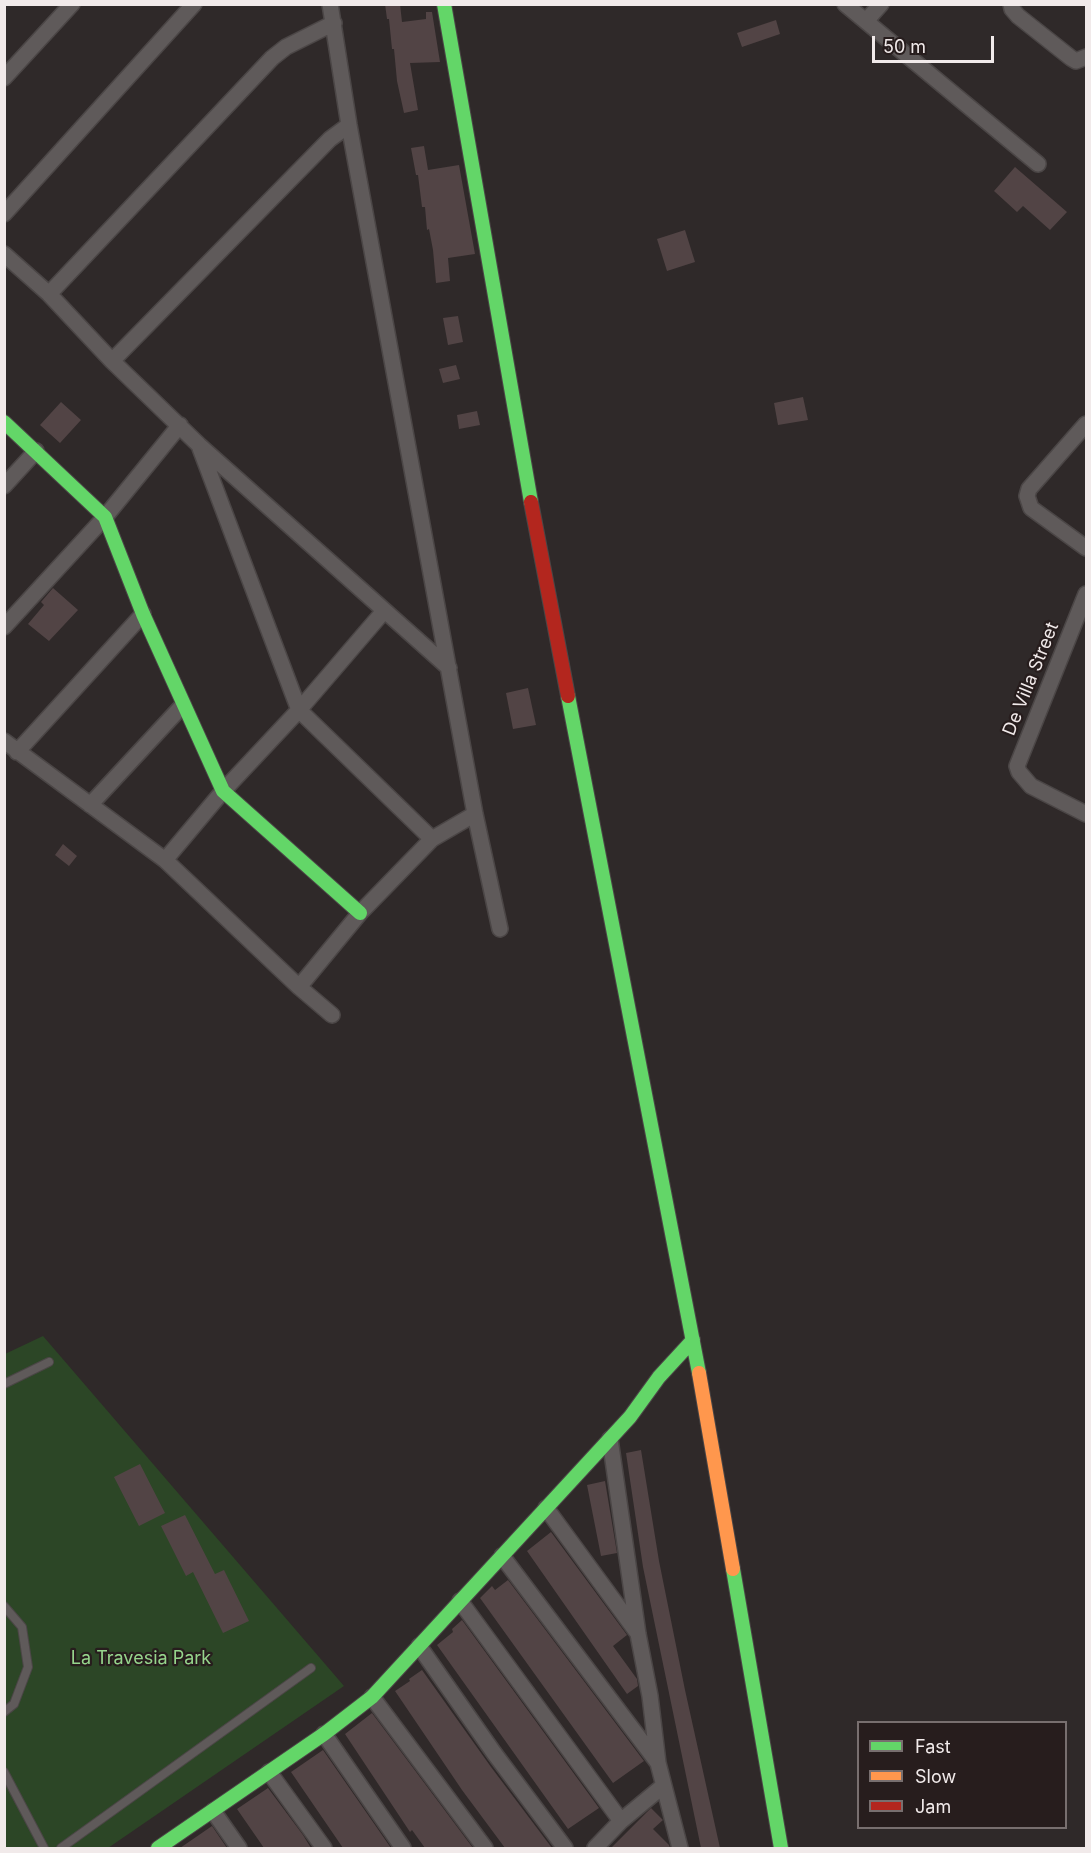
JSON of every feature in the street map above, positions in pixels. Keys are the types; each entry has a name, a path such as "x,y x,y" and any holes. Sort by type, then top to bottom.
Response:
{"street":[{"path":"4,78 72,4"},
{"path":"4,214 194,4"},
{"path":"330,4 349,124 475,814 500,929"},
{"path":"444,4 541,559 693,1340 781,1848"},
{"path":"845,4 1038,164"},
{"path":"866,21 881,4"},
{"path":"1011,4 1018,16 1071,58 1076,61 1086,57"},
{"path":"49,294 272,58 286,47 334,23"},
{"path":"112,361 330,139 349,124"},
{"path":"4,254 49,294 112,361 199,445 449,668"},
{"path":"4,422 105,517 143,614 223,791 360,913"},
{"path":"1086,424 1029,489 1027,496 1031,508 1086,548"},
{"path":"4,627 105,517 180,425"},
{"path":"199,445 299,710 432,839"},
{"path":"4,486 36,451"},
{"name":"De Villa Street","path":"1086,594 1017,766 1019,772 1031,786 1086,814"},
{"path":"165,860 223,791 299,710 384,611"},
{"path":"18,752 143,614"},
{"path":"90,805 183,705"},
{"path":"4,741 165,860 299,987 332,1015"},
{"path":"299,987 360,913 432,839 475,814"},
{"path":"158,1848 324,1734 372,1697 630,1417 659,1377 693,1340"},
{"path":"610,1439 658,1762 680,1848"},
{"path":"546,1508 638,1634"},
{"path":"502,1556 658,1762"},
{"path":"460,1601 621,1821"},
{"path":"419,1646 494,1753 566,1848"},
{"path":"372,1697 485,1848"},
{"path":"324,1734 403,1848"},
{"path":"269,1772 324,1848"},
{"path":"595,1848 621,1821 663,1786"},
{"path":"213,1811 239,1848"}],"lane":[{"path":"4,1384 49,1362"},
{"path":"4,1606 22,1627 28,1667 14,1704 4,1712"},
{"path":"61,1848 311,1668"},
{"path":"4,1772 44,1848"}],"green space":[{"name":"La Travesia Park","path":"43,1336 344,1686 108,1848 5,1848 5,1354"}],"building":[{"path":"385,4 400,4 402,22 426,19 426,12 432,12 440,62 410,63 418,110 404,113"},
{"path":"776,20 780,34 742,47 737,33"},
{"path":"424,146 428,170 459,165 475,254 448,258 450,281 436,283 433,250 411,148"},
{"path":"1015,167 1067,212 1050,230 1023,206 1017,212 994,191"},
{"path":"685,230 695,262 667,271 657,239"},
{"path":"458,316 463,342 448,345 443,318"},
{"path":"456,365 460,379 443,383 439,369"},
{"path":"803,397 808,420 778,425 774,403"},
{"path":"61,402 81,420 60,443 40,425"},
{"path":"477,411 480,425 459,429 457,415"},
{"path":"53,588 78,610 49,641 28,624 44,605 41,602"},
{"path":"528,688 536,725 513,729 506,693"},
{"path":"63,844 77,856 69,866 55,855"},
{"path":"641,1450 659,1561 720,1848 701,1848 643,1567 626,1453"},
{"path":"140,1464 165,1513 139,1526 114,1477"},
{"path":"605,1481 617,1553 601,1556 587,1485"},
{"path":"185,1515 215,1574 224,1570 249,1621 223,1633 193,1572 186,1576 161,1526"},
{"path":"551,1532 627,1635 613,1646 637,1679 638,1686 627,1694 527,1551"},
{"path":"508,1580 644,1761 613,1783 480,1598 492,1586 495,1590"},
{"path":"462,1620 599,1808 568,1829 437,1645 453,1632 452,1629"},
{"path":"422,1670 552,1848 505,1848 462,1790 395,1691"},
{"path":"372,1713 473,1848 425,1848 412,1830 410,1832 345,1734"},
{"path":"323,1750 391,1848 343,1848 291,1772"},
{"path":"268,1788 311,1848 264,1848 237,1809"},
{"path":"651,1808 663,1820 653,1829 670,1848 611,1848"},
{"path":"212,1826 227,1848 180,1848"}],"traffic: fast":[{"path":"444,4 531,502"},
{"path":"4,422 105,517 143,614 223,791 360,913"},
{"path":"568,696 699,1373"},
{"path":"158,1848 324,1734 372,1697 630,1417 659,1377 693,1340"},
{"path":"733,1569 781,1848"}],"traffic: slow":[{"path":"699,1373 733,1569"}],"traffic: jam":[{"path":"531,502 568,696"}]}
